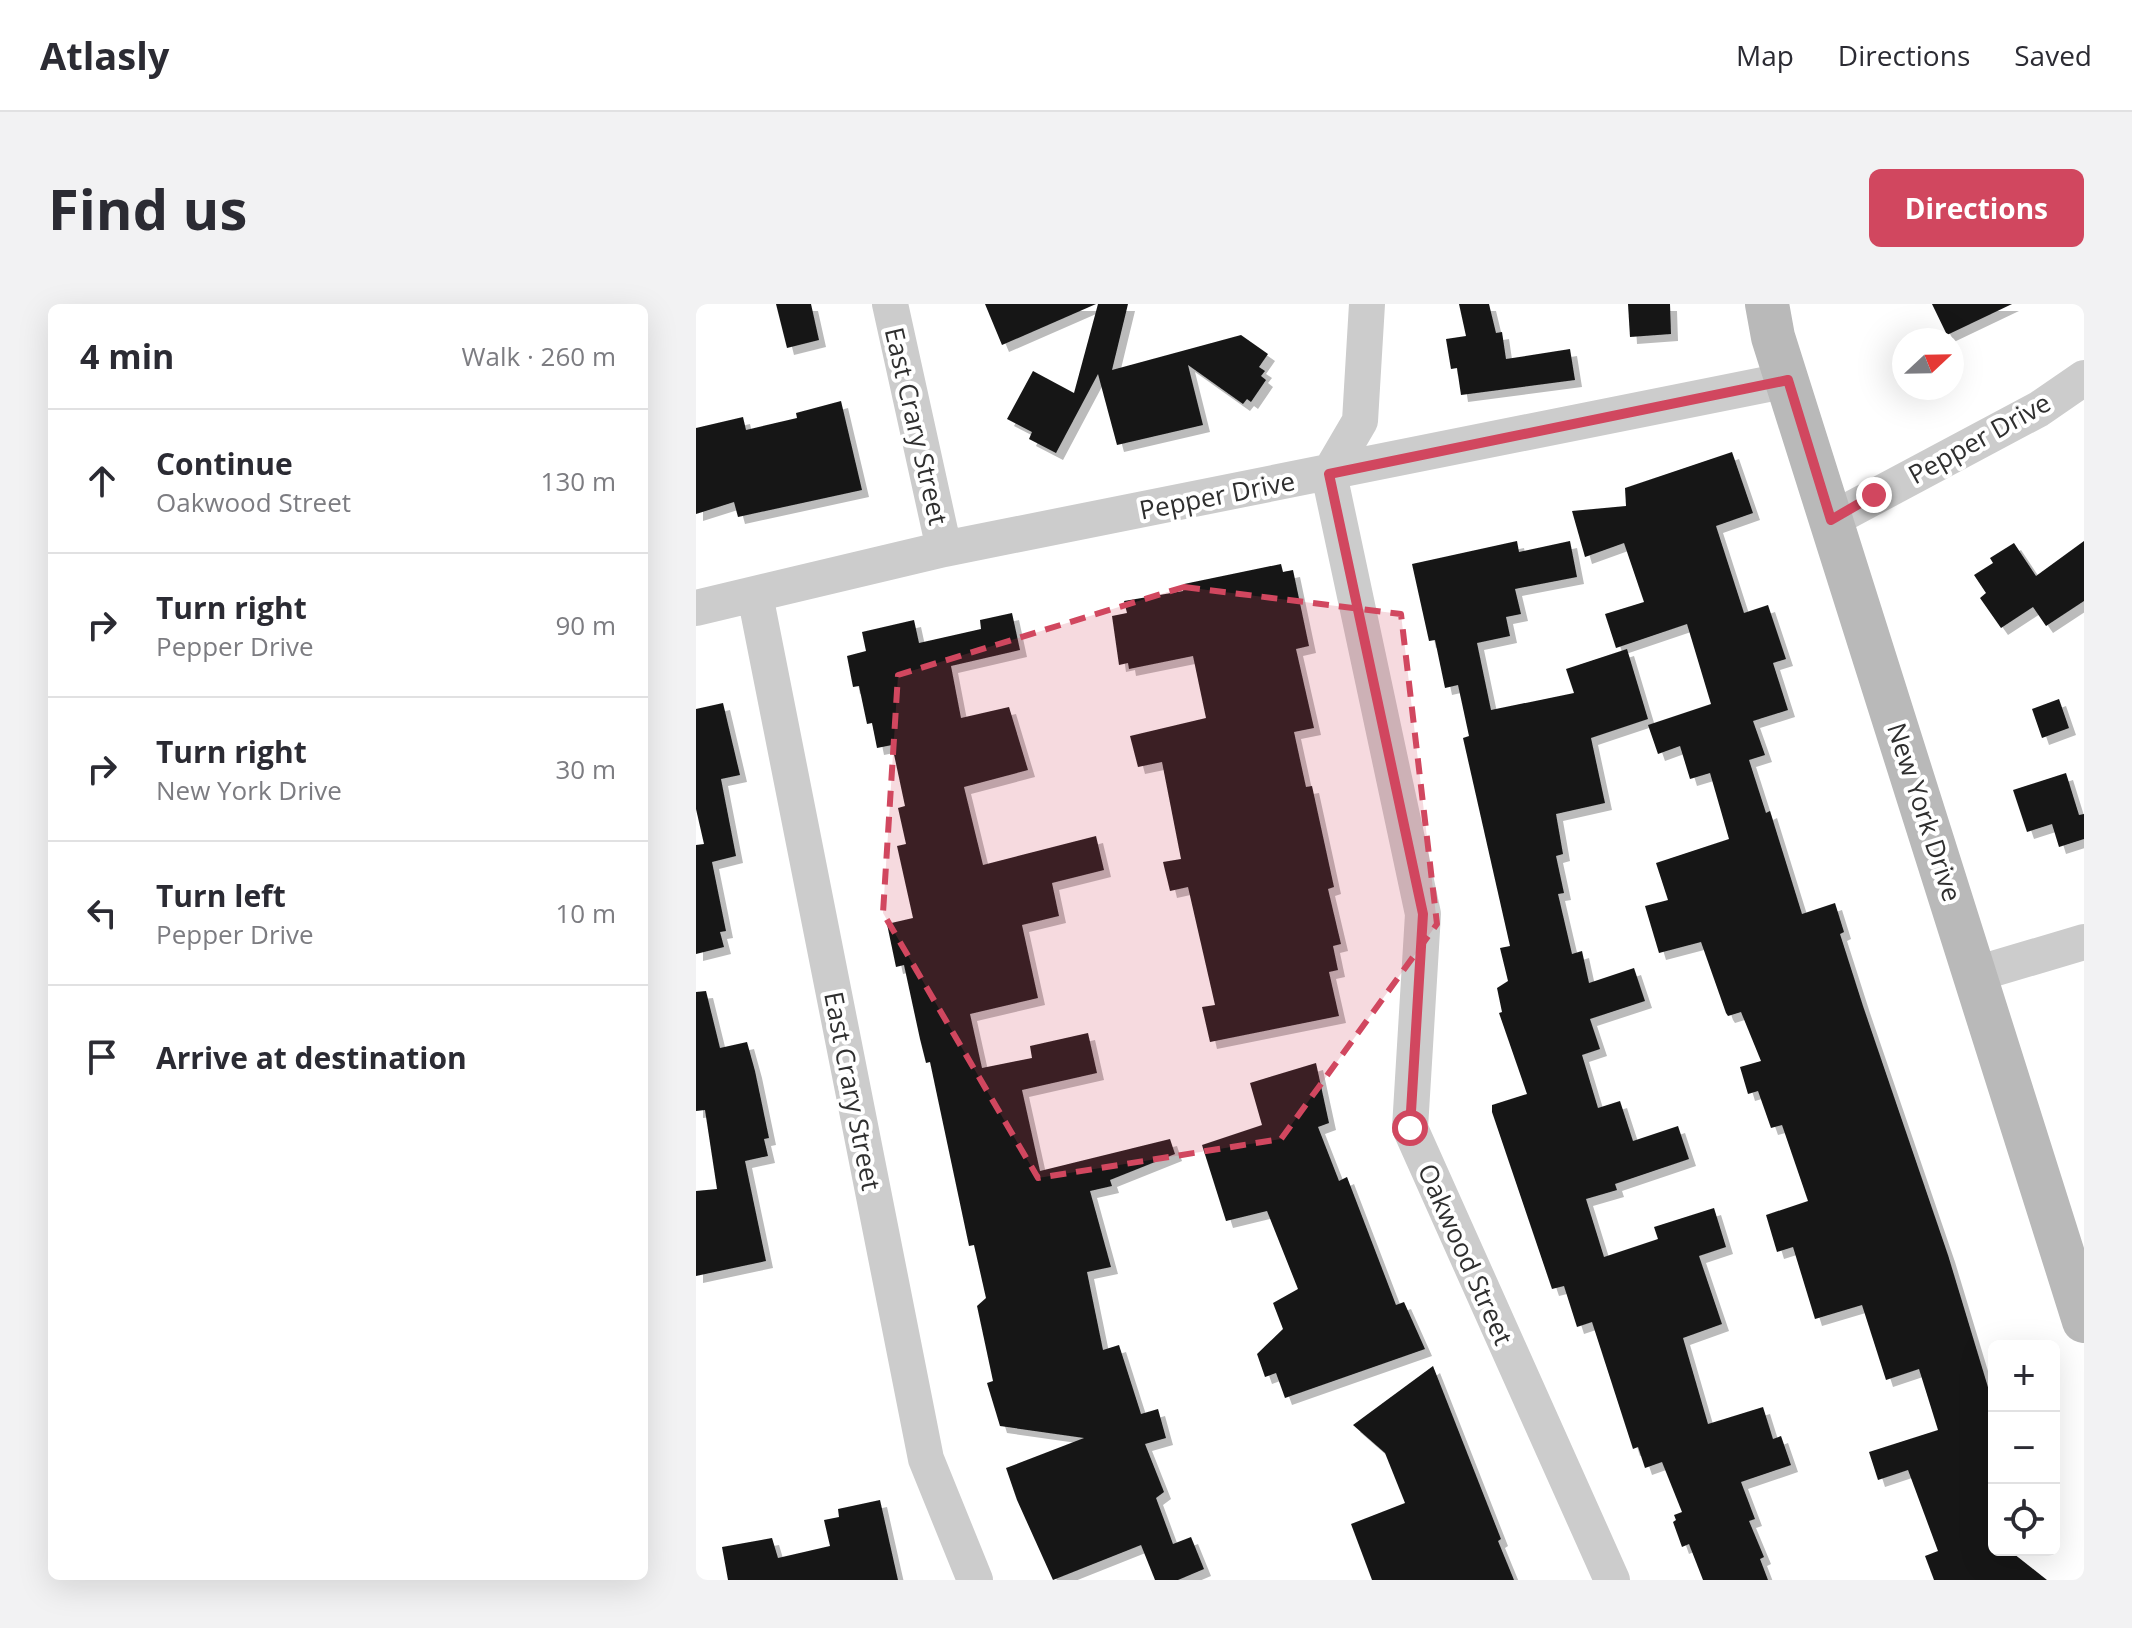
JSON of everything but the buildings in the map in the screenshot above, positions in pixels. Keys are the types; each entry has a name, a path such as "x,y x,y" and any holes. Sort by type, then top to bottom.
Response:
{"street":[{"name":"East Crary Street","path":"890,304 944,549"},
{"path":"1329,474 1360,421 1367,304"},
{"name":"New York Drive","path":"1767,304 1831,520 2084,1321"},
{"name":"Pepper Drive","path":"1831,520 2039,409 2084,378"},
{"name":"Pepper Drive","path":"696,608 944,549 1788,380"},
{"name":"Oakwood Street","path":"1329,474 1423,914 1410,1128 1612,1580"},
{"name":"East Crary Street","path":"755,595 926,1459 975,1580"},
{"path":"1976,974 2084,942"}],"highlighted area":[{"path":"1184,587 1401,614 1437,924 1281,1139 1038,1178 883,913 898,675"}],"route":[{"path":"1410,1128 1423,914 1329,474 1788,380 1831,520 1874,495"}]}
